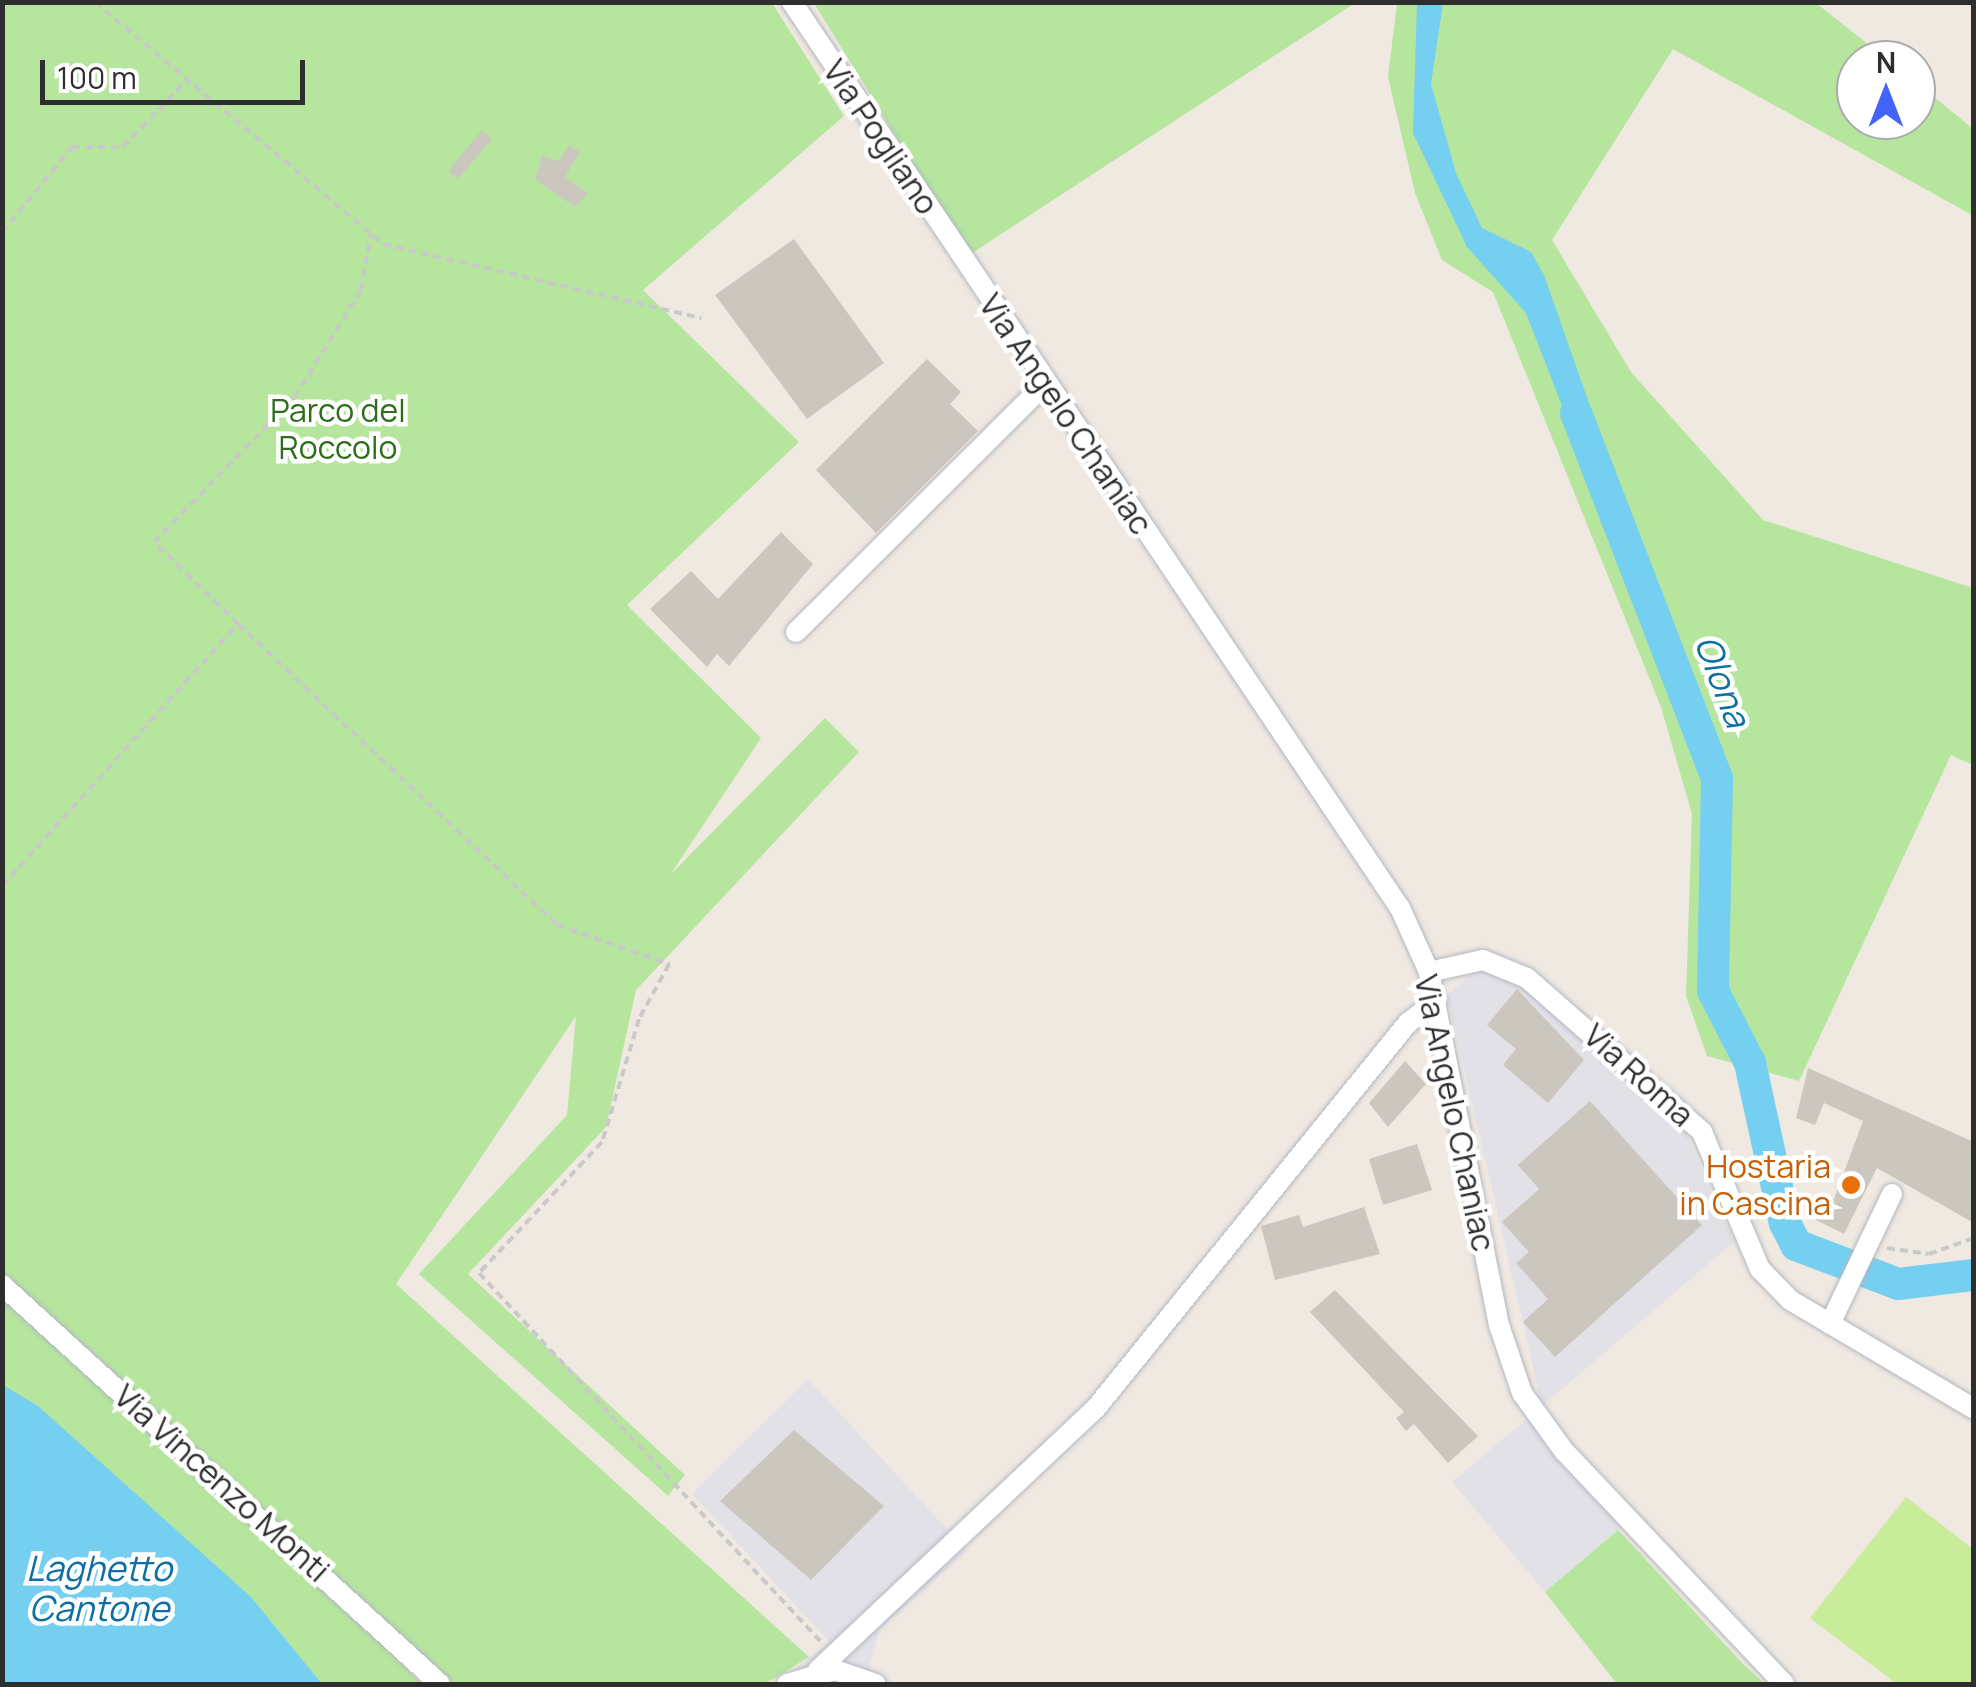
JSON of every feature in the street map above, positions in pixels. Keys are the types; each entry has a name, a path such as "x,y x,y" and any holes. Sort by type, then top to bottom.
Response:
{"street":[{"name":"Via Pogliano","path":"792,2 971,271"},
{"name":"Via Angelo Chaniac","path":"971,271 1044,385 1389,892 1429,972 1522,1393 1564,1451 1784,1684"},
{"path":"796,632 1044,385"},
{"name":"Via Roma","path":"1429,972 1484,960 1513,968 1652,1082 1702,1132 1760,1269 1830,1324 1974,1410"},
{"path":"787,1684 826,1663 1096,1408 1408,1023 1436,1002"},
{"path":"1830,1324 1892,1194"},
{"name":"Via Vincenzo Monti","path":"2,1285 440,1684"},
{"path":"826,1663 876,1684"}],"path":[{"path":"96,2 371,234 702,318"},
{"path":"2,232 72,148 123,147 186,81"},
{"path":"371,234 360,290 295,397 154,542 557,925 669,964 640,1019 602,1142 479,1272 826,1663"},
{"path":"2,886 194,667 238,624"},
{"path":"1866,1242 1929,1254 1974,1238"}],"shaded area":[{"path":"1475,970 1507,973 1684,1129 1734,1242 1542,1406 1447,995"},
{"path":"808,1379 967,1551 879,1631 869,1669 897,1684 775,1684 830,1642 692,1494"},
{"path":"1532,1415 1627,1522 1545,1592 1452,1482"}],"green space":[{"name":"Parco del Roccolo","path":"3,3 772,3 844,116 643,290 799,442 627,605 761,738 670,875 825,718 859,752 636,990 606,1127 468,1274 685,1475 668,1496 419,1274 567,1115 576,1016 396,1284 809,1657 765,1684 435,1684 373,1635 422,1684 3,1684"},
{"path":"814,3 1355,3 969,255"},
{"path":"1397,3 1816,3 1863,40 1836,40 1836,139 1673,49 1552,240 1631,372 1763,520 1973,588 1973,765 1951,755 1799,1081 1707,1056 1686,996 1692,814 1661,707 1493,292 1442,260 1415,193 1388,77"},
{"path":"1936,98 1973,129 1972,215 1837,140 1936,140"},
{"path":"1906,1497 1973,1549 1973,1684 1897,1684 1810,1618"},
{"path":"1618,1530 1765,1684 1617,1684 1545,1592"}],"water":[{"path":"1417,3 1443,3 1431,84 1456,173 1482,228 1531,252 1544,275 1603,443 1583,460 1526,313 1467,247 1413,133"},
{"name":"Laghetto Cantone","path":"3,1385 38,1406 251,1597 322,1684 3,1684"}],"building":[{"path":"482,130 492,139 458,179 448,171"},
{"path":"569,145 580,152 565,177 588,193 575,207 535,180 542,156 559,161"},
{"path":"794,239 884,363 807,419 715,295"},
{"path":"927,359 961,392 950,404 978,431 876,533 816,470"},
{"path":"781,532 813,564 729,666 717,654 707,667 650,609 691,571 718,599"},
{"path":"1517,989 1584,1060 1548,1103 1503,1065 1516,1049 1487,1025"},
{"path":"1405,1061 1426,1084 1388,1127 1369,1103"},
{"path":"1808,1068 1974,1142 1974,1223 1877,1168 1844,1234 1812,1218 1824,1194 1834,1199 1863,1121 1824,1103 1815,1125 1796,1118"},
{"path":"1590,1101 1702,1225 1555,1357 1523,1322 1548,1299 1516,1263 1529,1252 1502,1222 1539,1189 1518,1165"},
{"path":"1417,1144 1432,1190 1383,1205 1369,1159"},
{"path":"1364,1207 1380,1254 1275,1280 1261,1226 1299,1215 1303,1227"},
{"path":"1335,1290 1478,1436 1448,1463 1414,1424 1406,1431 1396,1418 1404,1412 1310,1312"},
{"path":"794,1430 884,1506 811,1580 720,1501"}],"waterway":[{"name":"Olona","path":"1576,413 1717,779 1713,991 1750,1063 1785,1223 1796,1245 1898,1284 1974,1275"}],"place":[{"name":"Hostaria in Cascina","path":"1851,1185"}]}
